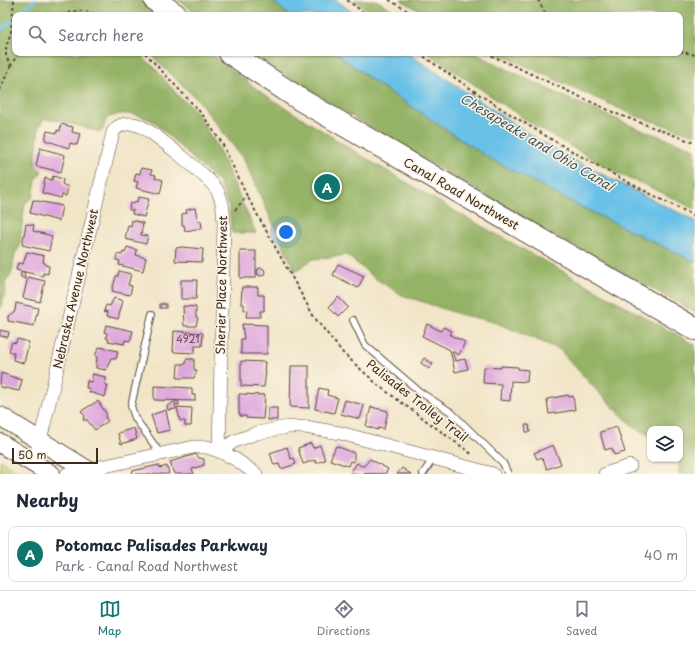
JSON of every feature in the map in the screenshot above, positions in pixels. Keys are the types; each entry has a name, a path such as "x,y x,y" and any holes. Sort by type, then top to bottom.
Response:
{"highway":[{"path":"155,0 172,12"},
{"name":"Canal Road Northwest","path":"234,56 288,93 695,329"}],"main road":[{"path":"0,416 91,472"},
{"path":"0,443 52,474"}],"street":[{"name":"Nebraska Avenue Northwest","path":"34,464 113,132 120,126 128,124"},
{"name":"Sherier Place Northwest","path":"128,124 137,125 150,132 210,180 217,189 222,203 224,223 219,450"},
{"path":"219,450 245,436 275,429 297,427 340,433 493,474"},
{"path":"67,474 91,472 160,453 198,446 219,450 256,474"},
{"path":"605,474 630,466"}],"lane":[{"path":"152,314 131,406 135,418 160,453"},
{"path":"353,320 365,345 420,392 451,412 503,463 508,474"},
{"path":"423,474 434,458"}],"path":[{"path":"13,12 14,0"},
{"path":"347,0 363,12"},
{"path":"389,0 410,12"},
{"path":"538,0 544,12"},
{"path":"72,12 78,10 90,12"},
{"path":"11,65 6,57 6,47 11,32 12,21"},
{"path":"683,52 695,55"},
{"path":"0,90 11,65 17,56"},
{"name":"Palisades Trolley Trail","path":"148,56 202,114 222,143 247,196 314,317 342,353 379,386 479,460"},
{"path":"423,56 486,100 533,129 615,176 695,216"},
{"path":"492,56 617,114 695,143"}],"green space":[{"path":"0,0 139,0 156,12 12,12 12,56 143,56 180,98 193,108 217,146 256,233 232,233 229,207 220,184 153,121 141,116 130,114 112,116 106,119 102,131 100,132 62,121 44,119 39,126 35,166 42,171 36,180 33,197 25,203 19,248 15,253 12,272 5,284 6,289 0,310"},
{"path":"178,0 271,0 285,12 195,12"},
{"path":"354,0 376,0 396,12 370,12"},
{"path":"401,0 695,0 695,135 636,116 504,56 683,56 683,12 422,12"},
{"path":"153,56 214,56 262,93 367,159 458,213 695,345 695,474 679,474 679,462 683,462 683,426 647,426 647,434 634,427 598,392 559,349 494,322 459,314 402,295 376,279 347,255 313,259 295,271 244,160 199,101"},
{"path":"255,56 340,56 376,83 462,140 575,204 695,262 695,312 550,233 371,128"},
{"path":"432,56 480,56 560,95 639,129 695,149 695,209 648,186 619,174 535,126"},
{"path":"0,460 22,474 0,474"}],"water":[{"path":"271,0 336,0 352,12 285,12"},
{"name":"Chesapeake and Ohio Canal","path":"340,56 412,56 532,136 581,164 695,221 695,262 575,204 486,156 376,83"}],"building":[{"path":"61,124 73,127 72,132 80,134 77,145 70,143 69,148 45,140 47,131 57,133 57,130 60,131"},
{"path":"40,148 65,155 61,172 36,166"},
{"path":"141,168 152,170 151,174 156,175 155,178 163,180 160,194 136,188 138,182 134,181 136,173 140,174"},
{"path":"53,176 63,179 62,184 68,187 66,196 62,195 61,198 42,193 45,178 52,180"},
{"path":"139,197 149,199 144,217 132,214 133,210 129,210 130,203 134,204 135,201 137,202"},
{"path":"33,200 62,206 59,221 30,213"},
{"path":"195,208 198,221 201,221 202,228 185,231 184,225 182,225 182,214 187,213 186,210"},
{"path":"132,220 143,223 141,235 148,236 146,244 125,239 128,225 131,226"},
{"path":"26,224 34,225 33,231 52,236 49,251 22,245"},
{"path":"127,247 137,250 136,255 146,258 143,271 119,265 120,261 116,260 117,254 122,255 123,252 125,253"},
{"path":"182,247 203,249 202,262 175,261 176,248"},
{"path":"240,251 256,251 256,278 240,278"},
{"path":"27,252 44,256 43,262 45,265 49,266 48,274 43,273 43,276 16,270 18,263 23,264"},
{"path":"338,264 364,276 358,288 333,275"},
{"path":"259,268 263,268 265,272 263,276 259,276 257,274 257,270"},
{"path":"119,271 131,274 128,285 132,286 130,295 112,291"},
{"path":"21,272 24,272 25,279 21,277"},
{"path":"28,277 45,281 40,302 23,298"},
{"path":"181,280 197,280 196,299 181,299"},
{"path":"242,287 258,287 258,295 264,295 264,311 260,311 260,317 246,317 247,310 244,310 244,304 241,304"},
{"path":"338,297 348,307 338,317 329,307"},
{"path":"114,298 123,301 118,319 107,316 108,312 104,311 106,305 110,306"},
{"path":"16,303 38,308 34,326 8,321 8,316 15,311"},
{"path":"160,304 166,304 166,308 160,308"},
{"path":"183,306 196,307 196,317 198,318 196,326 184,326"},
{"path":"242,324 267,325 267,354 241,354 241,339 244,339"},
{"path":"427,324 441,331 443,327 452,331 450,335 465,342 459,355 452,351 455,361 465,359 468,369 455,372 450,350 422,336"},
{"path":"106,325 133,331 130,341 125,340 124,344 108,341 109,339 106,338 107,333 104,332"},
{"path":"0,330 9,332 8,337 0,336"},
{"path":"174,331 203,333 202,346 195,346 195,353 173,352"},
{"path":"17,339 29,342 24,363 13,360 14,353 9,351 12,342 16,343"},
{"path":"99,347 118,351 116,359 111,358 106,370 96,368 97,357 95,356"},
{"path":"424,358 433,364 429,369 421,363"},
{"path":"186,359 194,359 194,370 197,370 194,378 177,378 178,364 186,364"},
{"path":"241,361 265,362 264,371 266,371 264,387 241,386"},
{"path":"291,366 309,366 309,408 290,407"},
{"path":"501,366 518,367 518,369 528,370 527,382 511,381 510,401 500,400 501,384 483,383 484,367 501,368"},
{"path":"1,373 22,380 19,391 0,387"},
{"path":"92,374 106,377 105,385 108,385 105,397 89,392 89,388 86,388 87,381 92,382"},
{"path":"154,386 192,388 192,395 195,395 195,401 154,400"},
{"path":"319,388 328,390 327,395 338,398 334,413 315,409"},
{"path":"239,394 265,395 263,419 246,418 246,416 240,416"},
{"path":"568,395 569,397 573,396 575,410 549,414 547,399"},
{"path":"345,400 364,405 360,419 341,414"},
{"path":"98,401 107,415 105,417 108,421 95,430 87,420 83,420 85,416 81,411"},
{"path":"174,402 179,402 179,405 175,404 176,409 168,410 167,406"},
{"path":"177,407 192,408 191,426 185,426 185,421 180,421"},
{"path":"371,407 388,411 384,429 378,428 378,430 366,426"},
{"path":"268,408 277,408 277,420 268,420"},
{"path":"166,410 170,430 157,433 151,415"},
{"path":"525,425 529,425 530,432 526,432"},
{"path":"617,427 625,452 614,455 612,448 605,450 600,432"},
{"path":"134,428 137,439 121,444 118,433"},
{"path":"311,443 313,448 320,445 325,460 316,463 315,460 303,464 298,448"},
{"path":"553,445 561,464 547,469 542,457 537,459 534,453"},
{"path":"336,446 354,453 354,462 350,461 348,466 330,460"},
{"path":"287,447 291,459 294,458 296,464 281,469 279,464 274,465 270,453"},
{"path":"196,454 199,458 204,459 204,465 192,469 194,474 174,474 170,462"},
{"path":"370,459 388,469 385,474 350,473 357,463 364,466"},
{"path":"159,465 160,468 167,466 169,474 133,474 132,471"},
{"path":"402,468 411,474 397,474"}],"waterway":[{"path":"21,12 35,0"},
{"path":"0,30 12,21"}],"place":[{"name":"Potomac Palisades Parkway","path":"327,187"}]}
